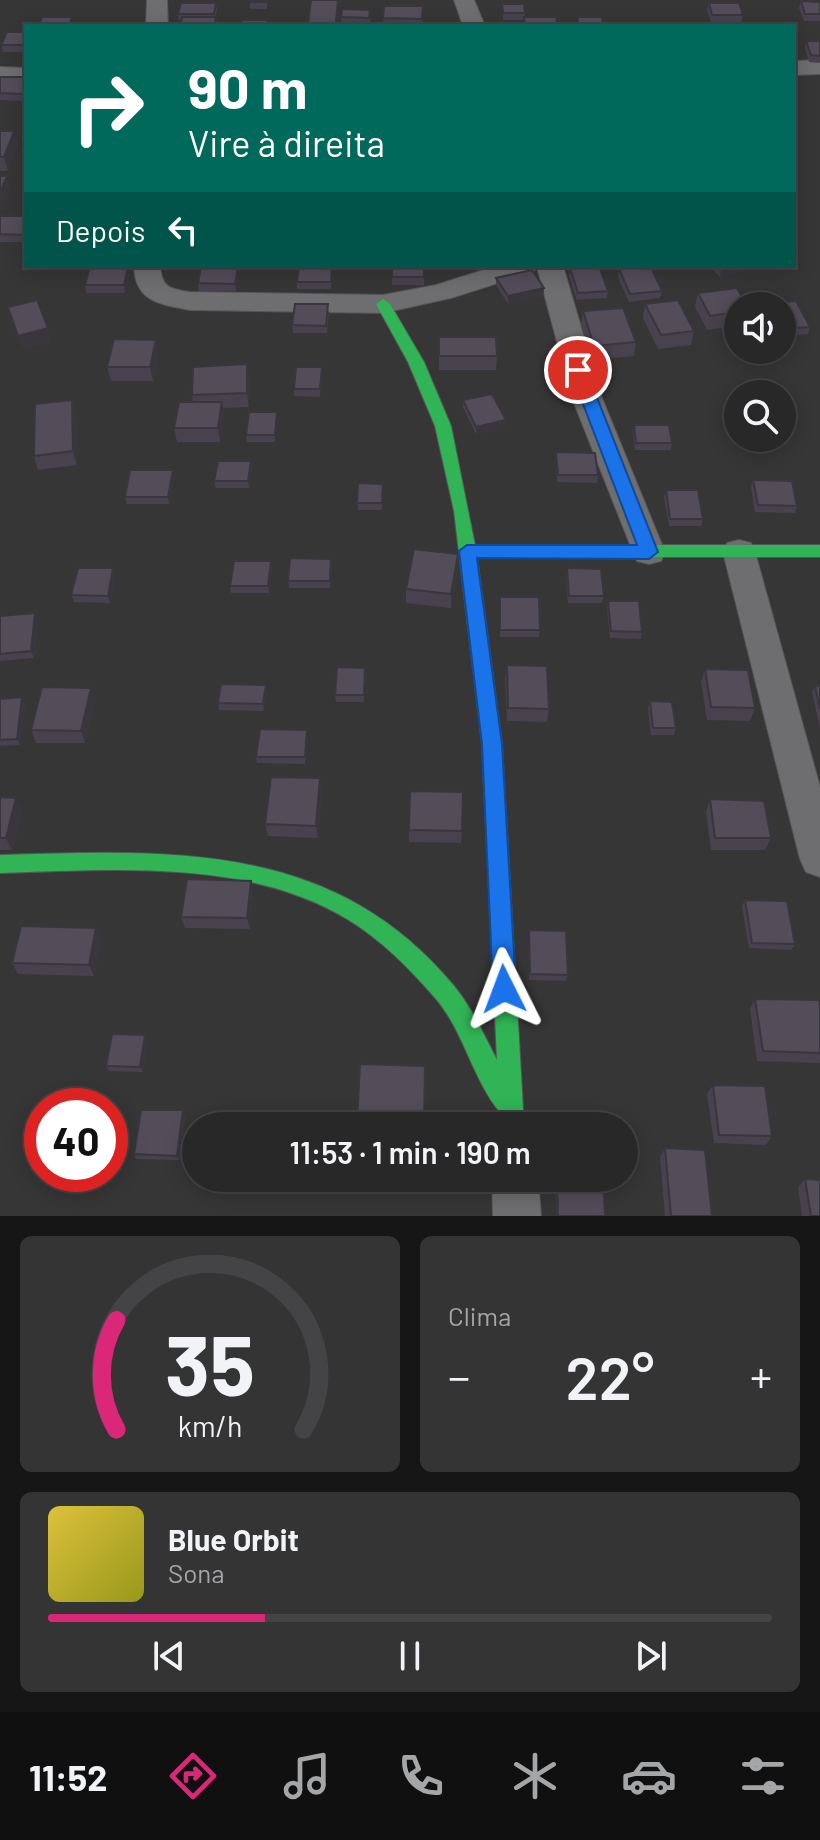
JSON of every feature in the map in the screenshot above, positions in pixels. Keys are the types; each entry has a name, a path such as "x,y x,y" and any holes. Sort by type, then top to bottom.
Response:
{"street":[{"path":"157,0 157,24"},
{"path":"464,0 473,24"},
{"path":"796,68 820,67"},
{"path":"0,74 24,75"},
{"path":"147,268 148,283 160,296 190,301 383,304 441,292 518,268"},
{"path":"551,268 587,398 649,552"},
{"path":"383,304 416,362 443,426 467,551 492,744 511,1112"},
{"path":"467,551 820,551"},
{"path":"739,552 820,859"},
{"path":"0,864 165,861 256,870 321,891 389,931 442,988 507,1112"},
{"path":"516,1192 517,1216"}],"building":[{"path":"311,0 338,0 336,23 308,23"},
{"path":"801,1 820,2 820,14 805,14"},
{"path":"181,3 216,3 214,14 178,14"},
{"path":"709,3 739,3 743,15 712,15"},
{"path":"502,4 524,4 525,13 503,13"},
{"path":"384,6 423,6 422,19 383,18"},
{"path":"342,9 370,10 369,18 341,17"},
{"path":"42,17 72,17 70,24 40,24"},
{"path":"182,17 216,17 214,24 180,24"},
{"path":"524,17 556,17 558,24 525,24"},
{"path":"577,17 602,17 603,24 579,24"},
{"path":"242,20 268,20 267,24 241,24"},
{"path":"7,32 24,32 24,45 1,45"},
{"path":"806,41 820,41 820,56 811,55"},
{"path":"0,77 24,77 22,94 0,93"},
{"path":"0,131 14,131 4,157 0,157"},
{"path":"0,176 7,176 0,193"},
{"path":"0,216 24,216 24,235 0,234"},
{"path":"90,268 128,268 124,285 85,285"},
{"path":"201,268 238,268 235,284 198,283"},
{"path":"299,268 332,268 331,282 297,282"},
{"path":"392,268 424,268 424,277 392,277"},
{"path":"570,268 600,268 608,291 578,293"},
{"path":"651,268 662,291 630,294 619,269"},
{"path":"532,270 544,288 508,296 496,278"},
{"path":"737,288 739,292 724,292 724,314 710,316 698,293"},
{"path":"37,300 48,328 18,336 8,307"},
{"path":"678,300 694,331 661,335 645,304"},
{"path":"796,301 810,327 796,328"},
{"path":"295,304 328,304 326,326 292,325"},
{"path":"623,308 636,342 594,346 583,311"},
{"path":"439,337 496,337 497,356 439,356"},
{"path":"114,339 156,340 150,367 107,367"},
{"path":"247,364 247,393 192,395 193,367"},
{"path":"296,367 322,367 320,389 294,389"},
{"path":"492,394 506,420 476,427 463,400"},
{"path":"72,400 73,451 34,456 35,404"},
{"path":"179,402 222,402 218,428 174,428"},
{"path":"249,412 277,412 275,435 246,435"},
{"path":"634,425 669,425 672,443 636,443"},
{"path":"556,452 595,453 598,475 558,475"},
{"path":"218,461 251,461 248,481 214,481"},
{"path":"130,470 173,470 168,497 125,497"},
{"path":"753,480 792,481 797,506 758,505"},
{"path":"358,483 383,484 382,503 357,503"},
{"path":"666,490 698,490 703,519 670,519"},
{"path":"414,549 458,554 451,594 406,589"},
{"path":"290,558 331,559 330,581 288,581"},
{"path":"234,561 271,561 268,586 230,586"},
{"path":"78,568 113,568 108,596 71,595"},
{"path":"567,568 601,569 604,596 569,596"},
{"path":"500,597 539,597 540,630 500,630"},
{"path":"608,601 639,601 642,632 611,631"},
{"path":"35,613 31,651 0,654 0,616"},
{"path":"507,665 547,666 549,709 508,708"},
{"path":"337,667 365,668 364,695 335,695"},
{"path":"705,669 748,670 755,708 711,707"},
{"path":"221,684 266,685 263,704 218,703"},
{"path":"815,686 820,686 820,709"},
{"path":"42,687 91,688 81,731 31,730"},
{"path":"22,697 17,739 0,740 0,699"},
{"path":"650,701 672,702 676,728 653,728"},
{"path":"260,729 307,730 305,757 256,757"},
{"path":"271,777 320,778 316,826 265,824"},
{"path":"410,791 463,792 462,831 409,830"},
{"path":"0,797 16,798 6,838 0,838"},
{"path":"710,799 764,801 771,838 715,838"},
{"path":"187,879 251,881 247,918 181,917"},
{"path":"745,900 787,901 795,944 752,943"},
{"path":"21,926 96,928 89,965 12,963"},
{"path":"529,930 566,931 568,975 530,974"},
{"path":"755,999 819,1000 820,1053 763,1051"},
{"path":"112,1034 145,1035 140,1067 106,1066"},
{"path":"360,1064 425,1066 424,1112 358,1112"},
{"path":"713,1085 765,1086 772,1136 719,1135"},
{"path":"141,1110 183,1110 177,1156 134,1154"},
{"path":"665,1148 705,1150 712,1216 671,1216"},
{"path":"805,1179 820,1180 820,1216 811,1216"},
{"path":"557,1192 604,1192 605,1216 558,1216"}],"traffic: fast":[{"path":"383,304 416,362 443,426 462,511 492,744 511,1112"},
{"path":"467,551 820,551"},
{"path":"0,864 185,864 244,872 300,887 354,911 403,946 447,995 506,1102"}],"route":[{"path":"504,989 492,744 467,551 649,552 578,370"}]}
